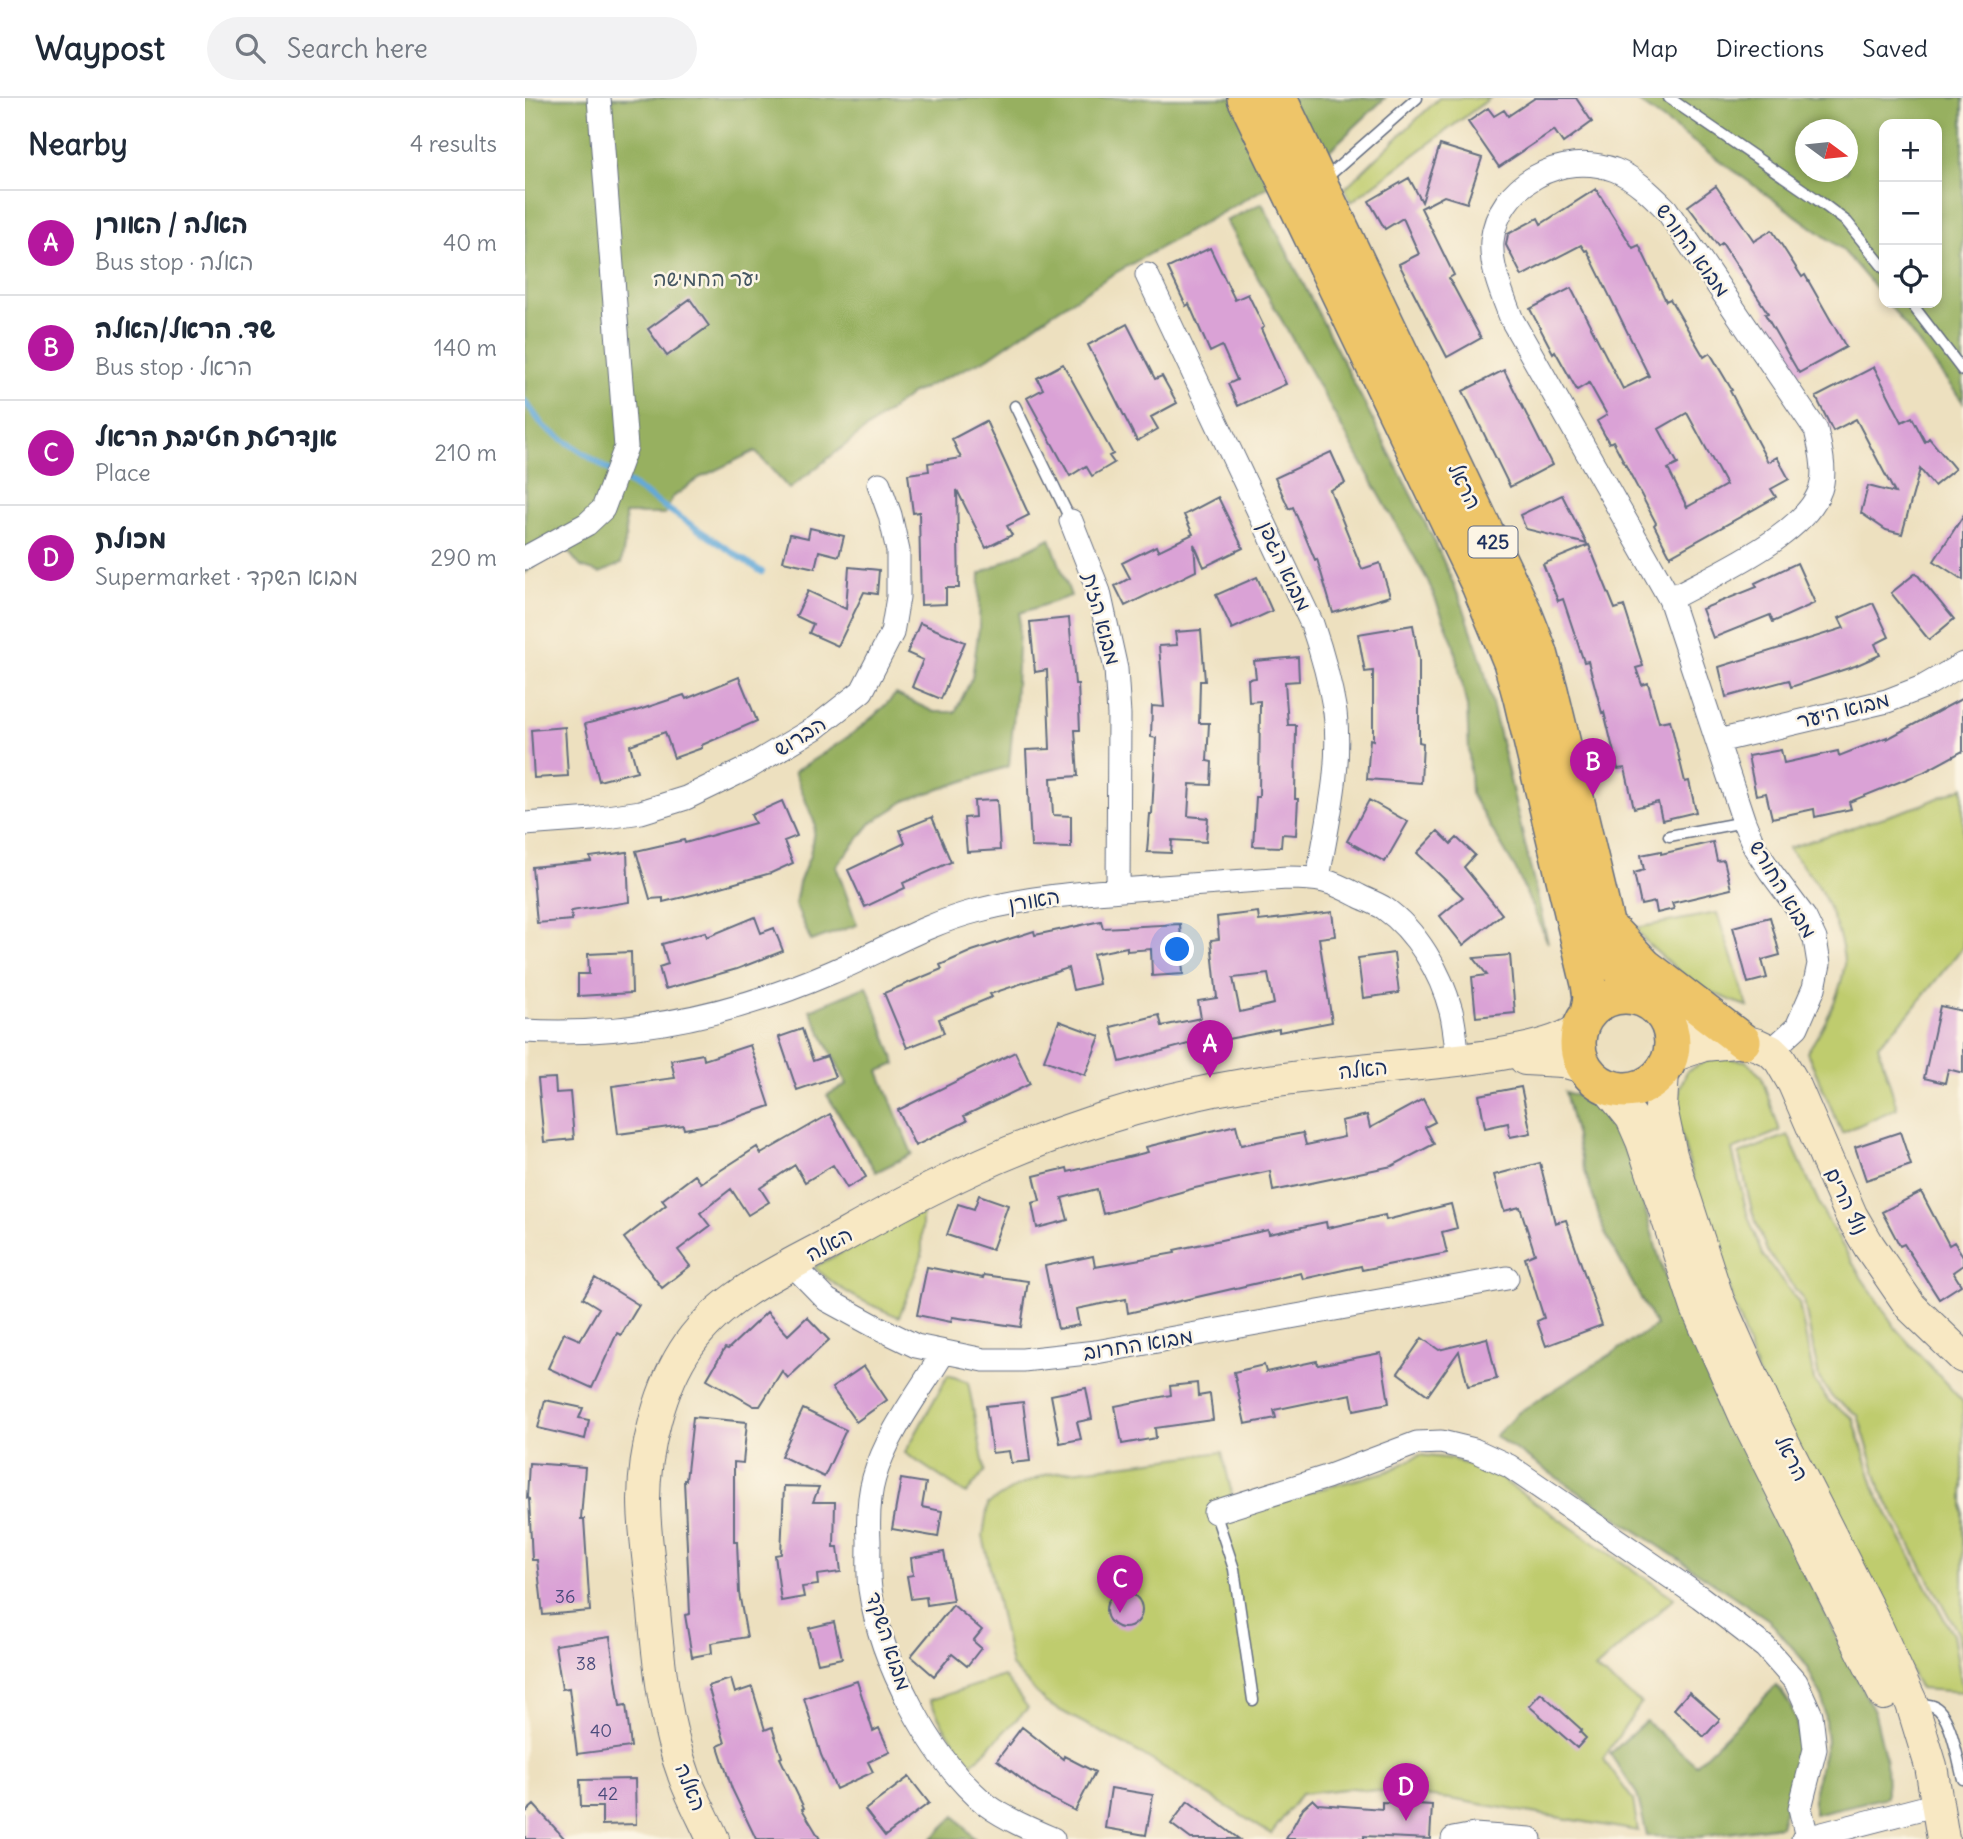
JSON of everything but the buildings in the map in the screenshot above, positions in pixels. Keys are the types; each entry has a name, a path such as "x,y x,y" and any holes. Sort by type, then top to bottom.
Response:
{"main road":[{"name":"הראל","path":"1245,98 1479,584 1511,662 1590,984 1591,998 1585,1021"},
{"name":"הראל","path":"1279,98 1524,610 1550,690 1619,971 1630,986 1655,1008"},
{"path":"1606,923 1645,966 1753,1044"},
{"path":"1625,996 1638,998 1655,1008 1668,1024 1672,1037 1666,1063 1648,1084 1634,1089 1620,1090 1596,1077 1579,1048 1585,1021 1599,1004 1611,998 1625,996"}],"street":[{"path":"525,558 587,524 603,509 626,447 599,98"},
{"name":"מבוא החורש","path":"1670,599 1766,546 1791,529 1813,507 1822,483 1822,456 1816,430 1666,209 1650,193 1615,171 1597,166 1559,168 1538,175 1517,190 1503,205 1495,225 1492,243 1494,265 1512,320 1670,599 1755,848 1805,918 1815,939 1819,964 1814,988 1797,1027 1753,1044"},
{"name":"מבוא הגפן","path":"1147,275 1312,624 1326,666 1335,715 1336,754 1318,878"},
{"name":"הברוש","path":"525,824 641,812 686,798 746,769 815,728 862,691 892,632 898,597 898,551 890,515 879,484"},
{"name":"מבוא הזית","path":"1071,521 1099,592 1116,669 1119,715 1118,890"},
{"name":"מבוא היער","path":"1718,741 1887,701 1923,687 1963,664"},
{"name":"האורן","path":"525,1031 609,1031 660,1025 715,1014 768,998 973,911 1032,898 1287,878 1318,878 1342,886 1384,908 1406,927 1423,949 1439,979 1470,1058"},
{"path":"1655,1008 1678,1021 1753,1044"},
{"name":"האלה","path":"713,1839 685,1778 667,1714 658,1659 644,1501 646,1469 656,1418 671,1377 687,1346 732,1299 939,1185 1024,1147 1100,1121 1179,1098 1251,1084 1470,1058 1558,1041 1573,1035 1585,1021"},
{"path":"1666,1063 1704,1045 1753,1044"},
{"name":"נוף הרים","path":"1753,1044 1787,1071 1851,1215 1876,1257 1911,1307 1963,1357"},
{"name":"האלה","path":"1470,1058 1562,1061 1596,1077"},
{"name":"הראל","path":"1666,1063 1661,1108 1667,1136 1717,1300 1767,1410 1874,1621 1912,1704 1931,1766 1927,1839"},
{"name":"הראל","path":"1596,1077 1632,1118 1697,1308 1726,1374 1898,1723 1909,1758 1943,1839"},
{"name":"מבוא החרוב","path":"792,1264 827,1300 916,1346 984,1360 1023,1360 1096,1352 1507,1278"},
{"name":"מבוא השקד","path":"943,1353 883,1454 873,1480 868,1522 870,1589 880,1630 899,1682 923,1729 945,1759 988,1805 1053,1839"},
{"path":"1215,1512 1327,1477 1417,1443 1441,1442 1474,1450 1509,1466 1700,1597 1765,1647 1796,1682 1811,1715 1815,1749 1800,1808 1806,1839 1929,1806"},
{"path":"1453,1839 1474,1835 1530,1839"}],"lane":[{"path":"1319,184 1417,98"},
{"path":"1669,98 1847,222 1879,262"},
{"path":"1915,308 1963,371"},
{"name":"מבוא הזית","path":"1015,405 1071,521"},
{"path":"1669,836 1744,822"},
{"path":"1215,1512 1234,1569 1253,1700"},
{"path":"1912,1704 1933,1705 1941,1711 1948,1723 1963,1779"}],"green space":[{"name":"יער החמישה","path":"525,98 1385,98 1327,153 1110,276 988,358 911,394 789,489 755,451 699,478 672,498 665,514 625,514 626,536 621,564 600,573 581,567 561,543 525,573"},
{"path":"1439,98 1490,98 1351,202 1345,188"},
{"path":"1633,98 1963,98 1963,402 1892,308 1942,308 1942,119 1879,119 1879,292 1842,249"},
{"path":"1262,203 1434,540 1463,606 1483,665 1548,943 1516,870 1471,794 1467,707 1453,642 1428,581 1226,221"},
{"path":"1050,538 1071,596 1020,613 1009,766 907,800 871,823 836,866 857,925 811,941 795,904 799,883 810,855 815,824 794,772 860,727 896,694 934,712 955,712 972,678 979,628 980,574"},
{"path":"1963,787 1963,947 1907,1016 1878,1045 1897,1108 1842,1133 1807,1052 1835,1001 1844,959 1832,914 1822,894 1788,848 1922,805"},
{"path":"1717,913 1748,1007 1695,986 1648,944 1636,928"},
{"path":"867,986 896,1064 879,1071 912,1154 876,1172 827,1095 847,1084 810,1010"},
{"path":"1714,1057 1746,1061 1761,1076 1780,1131 1732,1150 1747,1213 1762,1254 1799,1303 1814,1380 1828,1401 1853,1418 1876,1492 1953,1635 1963,1692 1920,1689 1757,1372 1701,1205 1677,1120 1680,1087 1687,1071"},
{"path":"1565,1092 1593,1100 1614,1128 1632,1165 1663,1271 1701,1359 1875,1714 1886,1761 1887,1797 1814,1814 1814,1790 1827,1742 1823,1699 1803,1660 1769,1620 1495,1436 1519,1412 1656,1326 1604,1231 1582,1162"},
{"path":"1788,1135 1824,1214 1861,1277 1897,1330 1963,1402 1963,1658 1958,1633 1881,1490 1858,1415 1832,1397 1819,1378 1804,1301 1767,1251 1752,1211 1739,1154"},
{"path":"922,1210 922,1256 899,1317 854,1296 814,1267"},
{"path":"948,1375 968,1382 985,1471 966,1494 905,1453"},
{"path":"1222,1452 1237,1516 1313,1491 1389,1471 1420,1455 1452,1459 1498,1477 1674,1598 1595,1669 1641,1703 1603,1759 1633,1800 1638,1831 1450,1799 1353,1788 1301,1794 1271,1834 1142,1754 1046,1703 1011,1666 983,1536 988,1504 1016,1487 1048,1474"},
{"path":"1004,1676 1028,1708 972,1764 944,1727 930,1700"},
{"path":"1776,1686 1788,1701 1798,1735 1795,1772 1780,1826 1699,1837 1647,1836 1637,1794 1610,1754 1646,1721 1696,1765"},
{"path":"955,1816 975,1839 931,1839"}],"waterway":[{"path":"525,401 544,427 612,472"},
{"path":"621,478 762,572"}],"place":[{"name":"שד. הראל/האלה","path":"1593,796"},
{"name":"האלה / האורן","path":"1210,1078"},
{"name":"אנדרטת חטיבת הראל","path":"1120,1613"},
{"name":"מכולת","path":"1406,1821"}]}
